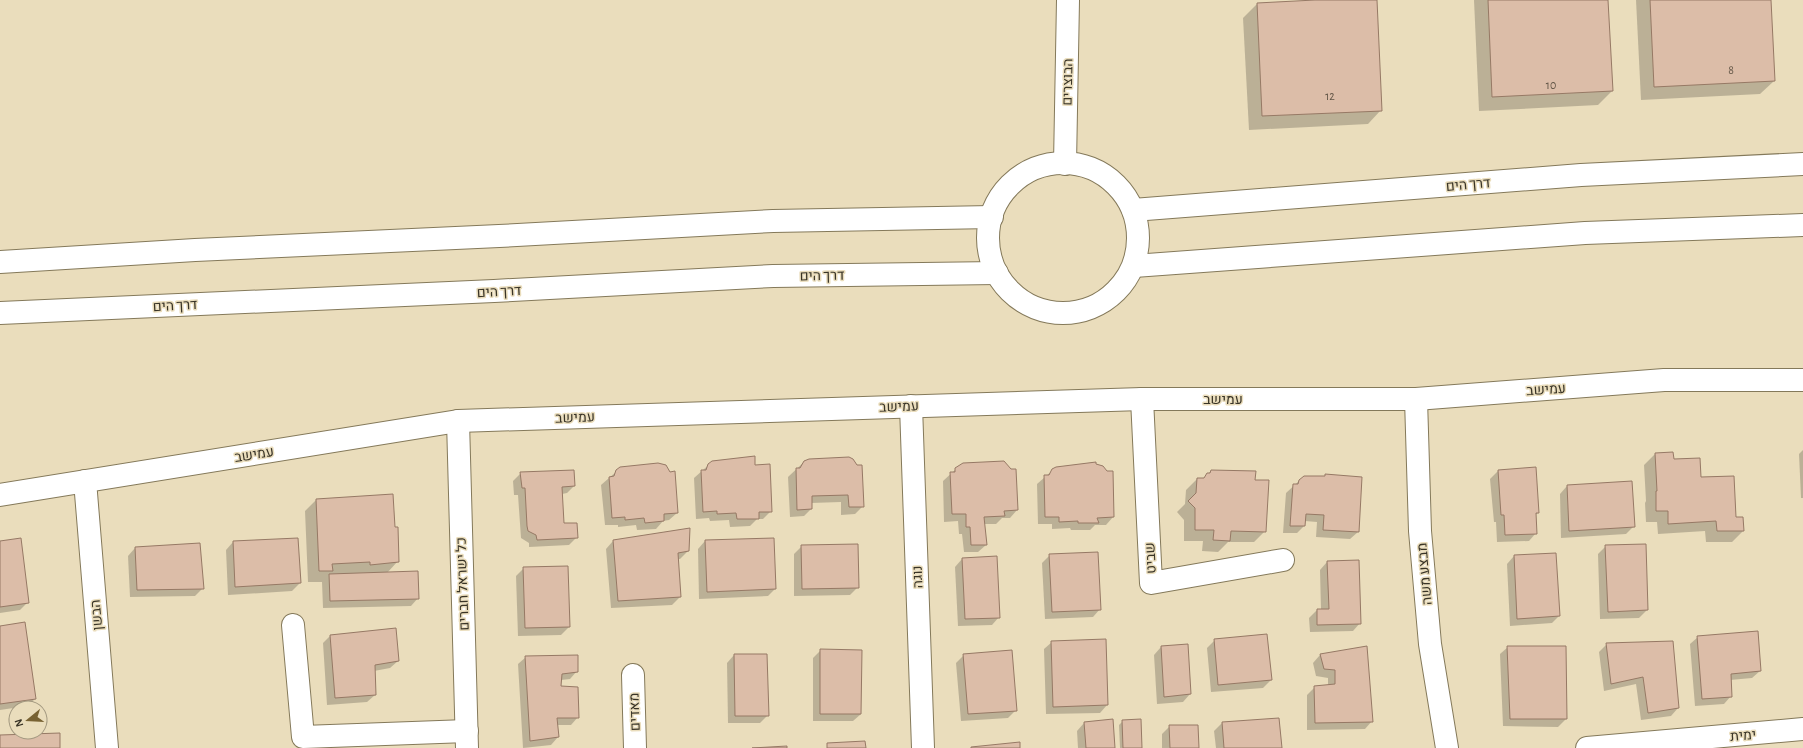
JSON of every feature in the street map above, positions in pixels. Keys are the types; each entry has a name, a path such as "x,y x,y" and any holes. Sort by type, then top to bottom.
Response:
{"street":[{"name":"הבוצרים","path":"1065,164 1068,0"},
{"path":"1075,164 1099,172 1118,186 1133,210 1139,241 1134,266 1121,288 1100,304 1068,314 1042,311 1018,299 1007,288 993,266 988,240 989,225 999,200 1020,176 1044,165 1075,164"},
{"name":"דרך הים","path":"1133,210 1581,175 1803,164"},
{"path":"0,262 196,250 772,221 992,217"},
{"path":"1134,266 1585,233 1803,225"},
{"name":"דרך הים","path":"0,313 494,292 773,276 997,273"},
{"name":"עמישב","path":"0,495 458,420 1142,399 1416,399 1664,380 1803,380"},
{"name":"שביט","path":"1142,399 1151,583 1283,560"},
{"name":"מבצע משה","path":"1416,399 1420,531 1430,644 1447,748"},
{"name":"נוגה","path":"911,406 923,748"},
{"name":"כל ישראל חברים","path":"458,420 467,739"},
{"name":"הבשן","path":"85,481 107,748"},
{"path":"293,625 303,737 467,739"},
{"name":"מאדים","path":"633,675 635,748"},
{"name":"ימית","path":"1587,748 1803,729"}],"building":[{"path":"1315,0 1377,0 1382,111 1262,116 1257,3"},
{"path":"1488,0 1608,0 1613,91 1492,97"},
{"path":"1650,0 1771,0 1775,81 1654,87"},
{"path":"1673,452 1674,459 1700,458 1701,477 1734,476 1736,517 1743,517 1744,531 1717,531 1716,521 1668,524 1668,511 1656,511 1657,491 1655,453"},
{"path":"755,456 755,465 770,464 772,512 759,512 759,519 737,519 736,513 717,514 717,511 703,512 701,470 706,470 708,464 712,461"},
{"path":"849,457 853,459 857,465 862,465 864,507 849,507 848,495 812,496 812,509 797,510 796,468 800,468 804,461 809,459"},
{"path":"1004,461 1011,469 1016,469 1018,510 1004,511 1005,516 984,517 987,545 971,545 970,527 966,527 966,514 952,514 950,472 955,472 955,468 963,463"},
{"path":"1096,462 1096,464 1103,466 1107,471 1113,471 1114,517 1097,518 1099,523 1078,523 1078,521 1059,522 1059,517 1045,517 1044,475 1049,475 1052,469 1056,467"},
{"path":"658,463 666,465 670,472 675,471 678,513 664,514 664,521 645,523 644,518 625,520 625,517 612,518 609,477 614,476 616,470 620,467"},
{"path":"1536,467 1539,513 1536,513 1537,534 1505,535 1504,515 1501,515 1498,470"},
{"path":"574,470 575,486 562,487 564,523 577,523 578,538 537,540 536,535 528,531 525,488 522,488 520,472"},
{"path":"1211,470 1256,471 1255,480 1269,480 1266,532 1231,531 1230,541 1213,540 1214,530 1195,530 1195,508 1188,501 1196,493 1197,478 1204,478 1207,473 1210,473"},
{"path":"1325,474 1362,477 1359,532 1323,530 1324,515 1306,514 1305,526 1290,526 1293,484 1298,484 1299,480 1304,476 1325,476"},
{"path":"1632,481 1635,527 1569,531 1567,485"},
{"path":"393,494 395,527 398,527 399,562 370,565 370,562 332,564 333,571 319,571 316,499"},
{"path":"690,528 689,551 678,553 681,597 618,601 613,540"},
{"path":"21,538 29,603 0,607 0,541"},
{"path":"298,538 301,583 235,587 233,541"},
{"path":"774,538 776,589 707,592 705,540"},
{"path":"200,543 204,589 137,590 135,547"},
{"path":"858,544 859,588 802,589 801,545"},
{"path":"1646,544 1648,610 1608,612 1605,545"},
{"path":"1098,552 1101,610 1052,612 1049,554"},
{"path":"1556,553 1560,616 1517,619 1514,555"},
{"path":"997,556 1000,618 965,619 962,558"},
{"path":"1359,560 1361,624 1317,625 1317,609 1329,609 1327,561"},
{"path":"568,566 570,627 525,628 523,567"},
{"path":"418,571 419,599 330,601 329,574"},
{"path":"25,622 36,699 8,700 8,703 0,704 0,626"},
{"path":"396,628 399,661 375,665 376,695 335,698 330,635"},
{"path":"1758,631 1761,671 1731,674 1732,697 1702,699 1697,636"},
{"path":"1267,634 1272,680 1218,685 1214,639"},
{"path":"1106,639 1108,705 1053,707 1051,641"},
{"path":"1673,641 1679,708 1648,713 1643,677 1611,684 1606,643"},
{"path":"1188,644 1191,694 1164,697 1161,646"},
{"path":"1367,646 1373,722 1315,723 1314,686 1335,684 1335,670 1324,669 1320,654"},
{"path":"1507,646 1566,646 1567,719 1510,719"},
{"path":"820,649 862,650 861,714 820,714"},
{"path":"1012,650 1017,711 968,714 963,654"},
{"path":"734,654 767,654 769,716 735,716"},
{"path":"578,655 578,672 562,674 561,686 578,687 579,718 557,718 559,737 530,741 525,656"},
{"path":"1279,718 1282,748 1224,748 1222,722"},
{"path":"1113,719 1115,748 1086,748 1084,722"},
{"path":"1141,719 1142,748 1123,748 1122,720"},
{"path":"1169,725 1198,725 1199,748 1170,748"},
{"path":"48,733 60,733 60,748 0,748 0,735 8,735 8,740 48,740"},
{"path":"865,741 866,748 827,748 827,743"},
{"path":"1020,742 1020,748 971,748 971,747"},
{"path":"787,746 787,748 752,748"}]}
